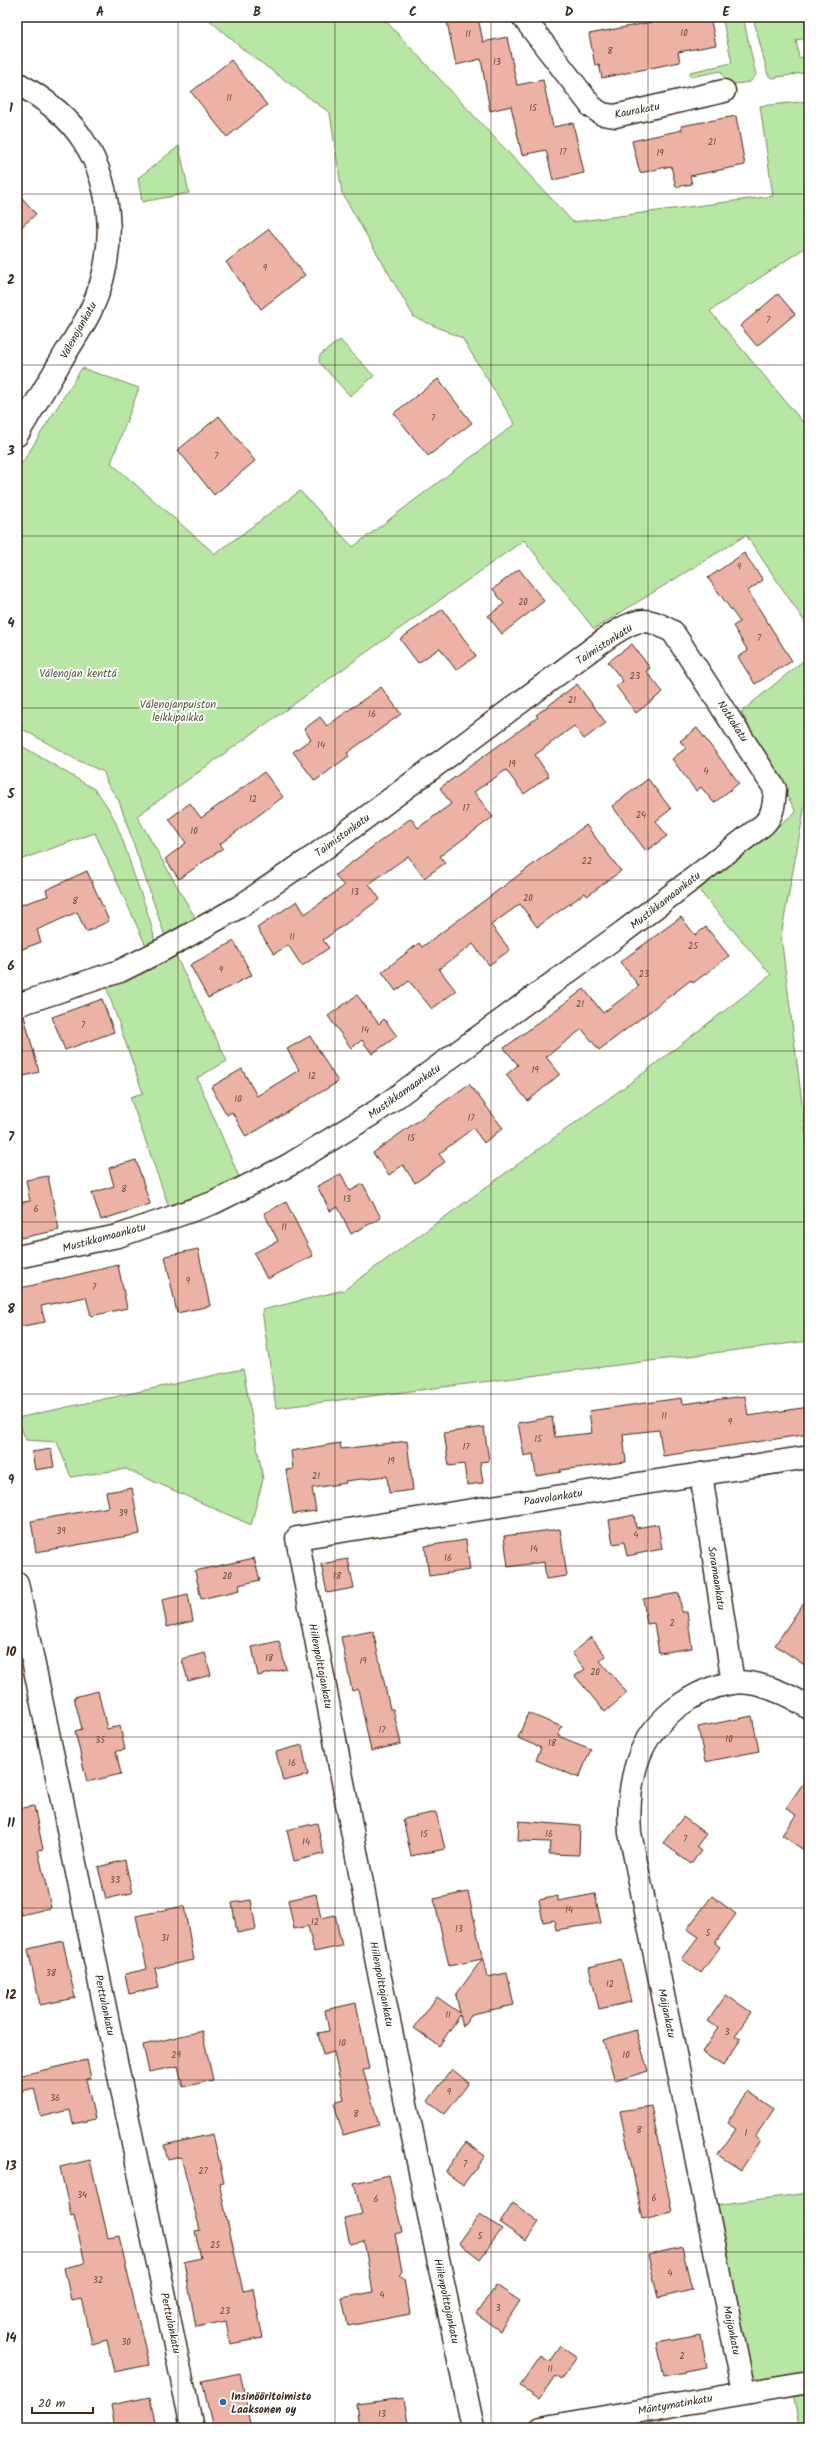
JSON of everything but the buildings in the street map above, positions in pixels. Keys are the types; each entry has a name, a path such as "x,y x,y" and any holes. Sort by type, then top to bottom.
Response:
{"street":[{"name":"Kaurakatu","path":"523,17 592,107 602,114 615,116 724,91"},
{"name":"Välenojankatu","path":"17,83 54,108 83,140 100,176 106,196 108,244 100,285 90,312 17,435"},
{"name":"Notkokatu","path":"642,620 656,623 673,632 775,789 773,809 769,820 746,837"},
{"name":"Taimistonkatu","path":"17,1005 120,970 164,949 239,907 317,854 581,657 624,628 642,620"},
{"name":"Mustikkamaankatu","path":"17,1257 118,1236 213,1203 289,1165 377,1111 623,932 746,837"},
{"name":"Paavolankatu","path":"297,1538 809,1457"},
{"name":"Soramaankatu","path":"701,1474 733,1683"},
{"name":"Hiilenpolttajankatu","path":"297,1538 377,1962 473,2428"},
{"name":"Perttulankatu","path":"17,1583 192,2428"},
{"path":"733,1683 766,1687 796,1699 809,1708"},
{"name":"Maijankatu","path":"733,1683 703,1693 677,1706 658,1723 641,1752 632,1782 628,1810 630,1833 744,2392"},
{"name":"Mäntymatinkatu","path":"541,2428 809,2382"}],"green space":[{"path":"206,17 382,17 573,222 773,196 760,106 809,101 809,245 710,311 802,421 809,415 809,628 746,535 594,629 524,540 137,816 197,921 165,936 119,801 107,783 104,772 77,760 17,726 17,471 82,368 139,388 111,463 215,554 300,491 353,547 515,424 462,338 414,317 342,193 330,113 245,51"},
{"path":"722,17 743,17 756,75 750,82 728,85 721,71 691,77 690,72 732,63"},
{"path":"753,17 804,17 806,30 809,30 809,38 796,40 799,58 809,56 809,72 772,78 768,75"},
{"path":"179,146 189,193 142,202 138,178"},
{"path":"340,340 374,376 350,396 319,362 320,355"},
{"path":"809,656 809,783 781,936 809,1158 809,1341 276,1408 262,1310 344,1290 637,1078 771,975 697,888 796,812 741,712"},
{"path":"17,743 94,789 102,798 114,818 123,841 149,916 155,942 146,946 95,833 17,861"},
{"path":"175,954 227,1061 197,1078 240,1179 216,1192 169,1207 130,1097 143,1093 106,986"},
{"path":"243,1369 263,1479 251,1525 126,1469 71,1477 57,1442 26,1440 17,1418"},
{"path":"809,2193 809,2372 761,2379 755,2377 748,2370 714,2205"},
{"path":"809,2390 809,2428 799,2428 793,2392"}],"place":[{"name":"Insinööritoimisto Laaksonen oy","path":"223,2402"}],"park label":[{"name":"Välenojan kenttä","path":"78,673"},
{"name":"Välenojanpuiston leikkipaikka","path":"178,710"}]}
